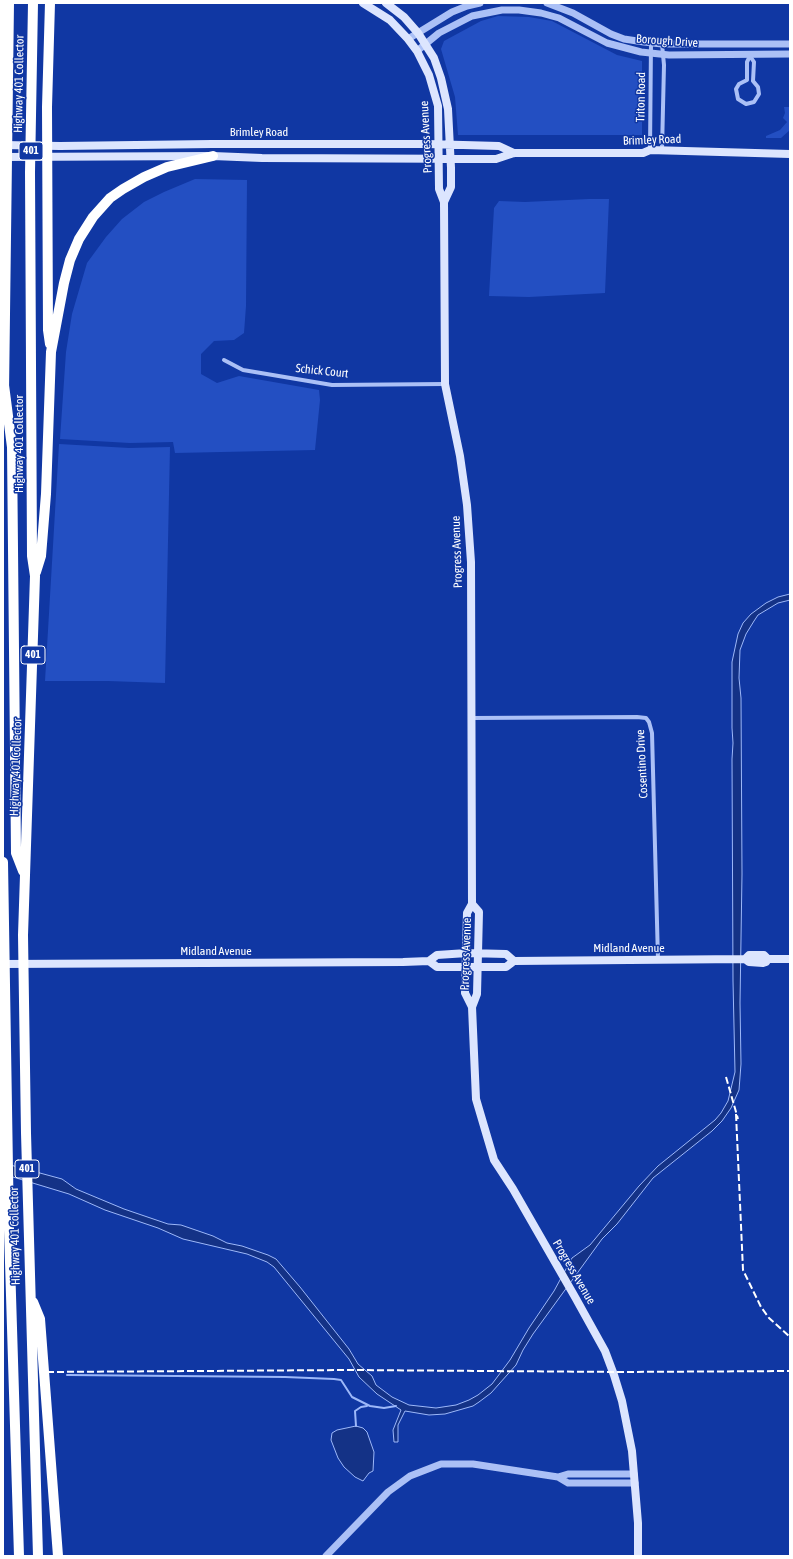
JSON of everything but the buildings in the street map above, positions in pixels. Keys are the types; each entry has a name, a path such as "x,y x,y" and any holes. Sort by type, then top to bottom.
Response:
{"highway":[{"name":"401","path":"3,422 9,3"},
{"name":"Highway 401 Collector","path":"33,3 30,180 32,556 35,576 25,877 24,986 30,1295 36,1352 32,1377 38,1556"},
{"path":"50,3 47,159 48,330 51,352"},
{"path":"35,576 41,556 46,494 51,352 58,308 70,260 79,239 93,217 110,198 144,177 168,167 213,156"},
{"path":"4,386 12,447 16,853 25,877"},
{"name":"401","path":"3,862 4,985 13,1376 19,1556"},
{"path":"36,1352 44,1377 58,1556"}],"main road":[{"name":"Progress Avenue","path":"363,3 390,20 417,51 429,75 435,94 439,121 440,189 444,202 445,384 460,456 467,505 471,562 472,904 467,913 467,967 465,993 472,1007"},
{"name":"Progress Avenue","path":"386,3 404,17 418,32 426,44 438,68 446,95 451,158 451,187 444,202"},
{"name":"Brimley Road","path":"3,145 450,145 499,146 514,153"},
{"path":"336,145 336,158"},
{"name":"Brimley Road","path":"3,157 213,156 262,158 496,159 514,153 643,153 650,150 790,154"},
{"name":"Progress Avenue","path":"472,904 479,912 479,967 477,994 472,1007 476,1099 494,1160 513,1189 605,1350 614,1375 622,1401 632,1451 638,1523 638,1556"},
{"name":"Midland Avenue","path":"3,964 429,961 437,955 467,953 506,954 514,961"},
{"name":"Midland Avenue","path":"429,961 437,967 506,967 514,961 745,959 749,962 765,963 768,959 790,959"}],"street":[{"path":"408,39 452,12 480,3"},
{"name":"Borough Drive","path":"547,3 573,13 596,27 624,39 662,44 790,44"},
{"name":"Borough Drive","path":"417,51 439,33 472,16 502,10 519,10 541,13 558,18 592,36 619,47 652,53 790,54"},
{"name":"Triton Road","path":"650,150 651,43"},
{"name":"Triton Road","path":"662,44 662,151"},
{"path":"750,56 754,62 753,81 758,87 759,94 754,102 746,104 738,99 736,89 739,84 747,80 747,62 750,56"},
{"name":"Schick Court","path":"224,360 244,370 332,385 445,384"},
{"name":"Cosentino Drive","path":"472,718 646,718 649,722 652,733 658,960"},
{"path":"326,1556 388,1492 410,1476 441,1464 473,1464 558,1477 568,1483 635,1483"},
{"path":"558,1477 568,1474 634,1474"}],"shaded area":[{"path":"498,16 529,17 552,21 617,55 642,61 642,135 458,135 455,97 441,49 444,41 481,21"},
{"path":"784,107 790,107 790,130 781,138 766,138 766,136 780,130 787,122 783,118 785,113"},
{"path":"195,179 247,180 246,306 244,333 234,340 214,341 201,354 201,374 217,383 239,376 319,390 320,400 315,450 175,453 173,442 130,443 60,439 66,352 72,314 87,263 106,237 122,219 144,202"},
{"path":"609,199 605,293 529,297 489,296 494,208 499,201 525,202"},
{"path":"59,444 129,448 170,447 165,683 45,681"},
{"path":"790,594 790,600 778,603 758,615 746,634 740,650 739,678 741,698 742,874 740,1003 741,1064 739,1090 731,1108 722,1121 712,1131 653,1178 617,1224 602,1239 533,1334 516,1365 491,1393 479,1402 473,1406 445,1414 429,1415 405,1411 398,1425 398,1442 394,1442 393,1430 401,1410 377,1394 359,1377 349,1359 274,1267 267,1262 247,1254 183,1239 158,1228 105,1210 69,1194 3,1174 3,1163 62,1179 76,1189 124,1209 168,1224 181,1225 213,1236 227,1243 242,1246 268,1255 276,1259 300,1287 349,1349 358,1364 372,1376 376,1385 392,1397 409,1405 436,1408 456,1405 478,1395 492,1384 510,1360 554,1291 572,1258 590,1245 639,1186 658,1166 715,1120 728,1101 735,1072 733,981 732,662 738,634 743,623 751,614 766,603 778,597"},
{"path":"356,1426 363,1428 367,1432 374,1452 373,1471 369,1473 363,1481 355,1477 344,1467 338,1458 331,1440 332,1433 337,1430"}],"waterway":[{"path":"67,1375 285,1377 334,1379 341,1380 352,1397 370,1406 384,1408 396,1406"},
{"path":"356,1426 355,1411 361,1407 367,1406"}],"railway":[{"path":"726,1077 738,1119"},
{"path":"736,1114 743,1270 761,1307 769,1318 790,1337"},
{"path":"47,1372 350,1370 623,1372 790,1371"}]}
